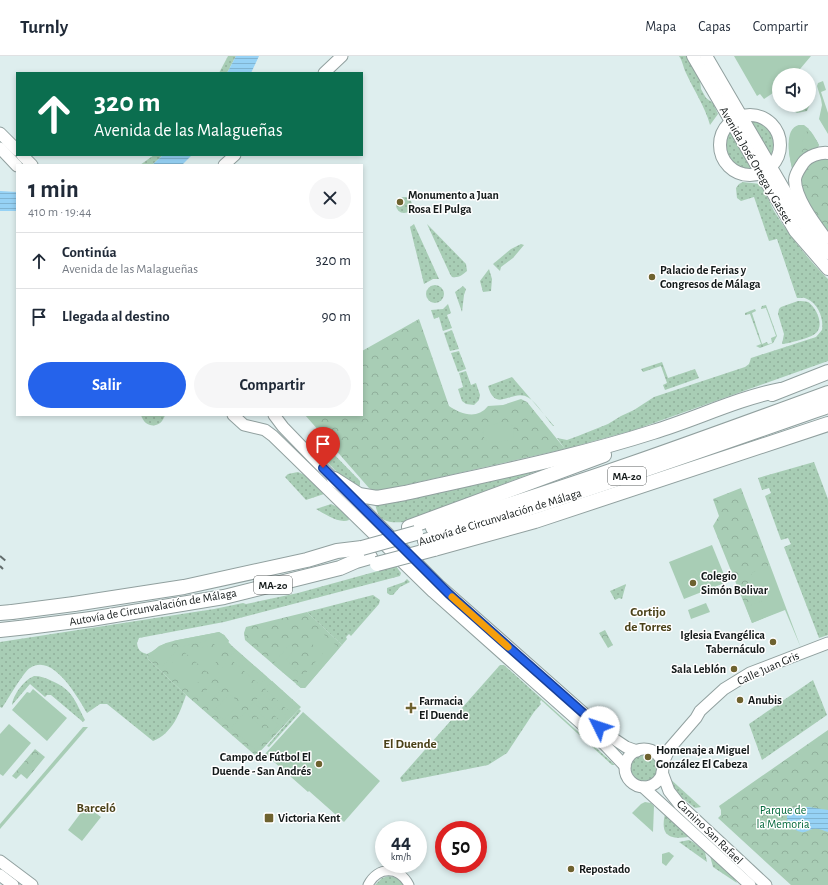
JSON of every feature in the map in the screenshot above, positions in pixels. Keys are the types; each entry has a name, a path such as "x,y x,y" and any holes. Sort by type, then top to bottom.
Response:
{"highway":[{"path":"421,538 640,442 762,399 780,390 828,372"},
{"path":"334,480 359,495 377,498 405,493 578,453 654,432 761,394 780,390"},
{"name":"Autovía de Circunvalación de Málaga","path":"421,538 518,502 670,450 828,393"},
{"name":"Autovía de Circunvalación de Málaga","path":"6,612 150,593 204,583 307,560 337,551 366,553 512,514 604,484 828,406"},
{"path":"366,553 421,538 535,521 828,424"},
{"name":"Autovía de Circunvalación de Málaga","path":"0,630 91,619 224,597 340,568 356,561 366,553"}],"main road":[{"path":"325,72 342,56"},
{"name":"Avenida José Ortega y Gasset","path":"693,56 736,119 766,171 795,231 828,269"},
{"name":"Avenida José Ortega y Gasset","path":"706,56 736,119"},
{"path":"753,115 771,123 777,132 780,141 780,150 778,156 766,171 749,176 741,175 733,171 722,157 719,143 721,134 736,119 753,115"},
{"path":"0,132 16,149"},
{"path":"0,148 16,165"},
{"path":"828,153 817,154 806,159 799,168 795,178 797,191 814,223 828,242"},
{"path":"23,156 31,164"},
{"path":"225,164 234,156"},
{"name":"Avenida José Ortega y Gasset","path":"766,171 804,224 828,253"},
{"path":"234,416 244,425 251,428 265,430 273,436 374,528 605,732 626,747 637,751 646,750 655,753 660,758 662,769 659,779 649,786 643,787 636,785 629,780 626,773 625,766 629,757 637,751"},
{"path":"257,428 272,416"},
{"path":"274,416 334,480 374,528 433,592 604,744 625,766"},
{"name":"Calle Juan Gris","path":"662,769 670,748 696,718 700,710 724,689 750,674 828,643"},
{"name":"Calle Juan Gris","path":"696,718 728,691 754,677 828,650"},
{"path":"655,753 670,748"},
{"name":"Camino San Rafael","path":"662,769 669,791 680,805 766,885"},
{"name":"Camino San Rafael","path":"643,787 750,885"},
{"path":"0,861 32,885"},
{"path":"0,875 13,885"}],"street":[{"path":"368,885 372,878 378,873 388,871 398,873 403,876 408,885"}],"green space":[{"path":"228,56 236,56 228,72 220,72"},
{"path":"679,56 686,56 700,80 701,89 706,98 713,103 718,114 710,125 705,111 689,80"},
{"path":"734,56 811,56 801,68 772,68 772,94 764,99 760,94 757,96"},
{"path":"823,81 826,90 821,92 828,113 828,134 819,119 822,105 817,86 818,83"},
{"path":"750,121 757,122 762,125 767,129 773,139 773,152 770,158"},
{"path":"799,125 809,129 819,145 798,160 792,168 789,151 789,137 794,128"},
{"path":"799,125 804,125 809,129 802,137 800,137 794,128"},
{"path":"793,129 803,149 800,158 792,168 789,153 789,139"},
{"path":"730,130 753,169 745,169 738,166 728,157 726,144"},
{"path":"810,131 819,145 818,148 814,150 805,148 803,142 803,138"},
{"path":"153,156 162,156 153,164 141,164"},
{"path":"828,158 828,232 808,206 800,184 801,174 805,166 815,159"},
{"path":"743,182 761,185 774,211 786,229 806,255 828,279 828,361 634,430 565,449 557,438 567,440 608,424 654,397 745,367 749,364 751,358 816,337 822,330 821,316 814,304 806,298 797,298 777,239 769,241 754,197 741,201 737,198 736,188"},
{"path":"404,197 411,202 412,205 407,212 404,213 397,208 396,205 401,198"},
{"path":"414,224 439,279 433,279 424,284 410,227"},
{"path":"427,224 466,264 467,271 464,274 459,277 452,277"},
{"path":"521,244 524,245 513,258 501,267 500,271 493,264 511,249"},
{"path":"489,269 492,279 491,291 483,292 480,281"},
{"path":"435,285 439,286 443,290 443,298 439,302 435,303 431,302 427,298 426,294 427,290 431,286"},
{"path":"463,286 466,289 462,312 455,292"},
{"path":"798,301 808,302 814,308 819,320 819,329 811,336 782,344 784,334 778,314 779,309"},
{"path":"448,304 451,313 447,315 452,328 443,331 439,317 434,319 431,310 443,309"},
{"path":"766,305 777,336 773,343 760,348 756,346 761,344 750,314 745,315 745,313 755,309 756,311 752,313 762,344 767,342 768,344 772,343 771,338 776,336 766,308 761,309 762,306"},
{"path":"419,319 449,406 464,413 474,414 479,413 488,406 503,405 521,399 527,402 565,449 374,491 369,488 306,416 363,416 363,350"},
{"path":"452,330 459,349 450,351 444,333"},
{"path":"459,351 466,369 458,372 451,353"},
{"path":"662,362 668,378 695,369 699,378 665,390 663,385 667,383 661,366 643,372 641,369"},
{"path":"466,371 471,385 476,383 480,395 479,400 474,405 466,404 462,401 458,389 463,387 459,373"},
{"path":"512,377 532,400 523,396 517,396 500,400 496,399 491,394 488,386"},
{"path":"141,416 165,416 160,423 153,426 149,425 143,420"},
{"path":"502,422 509,423 513,426 513,439 495,443 487,442 483,435 484,427"},
{"path":"320,442 322,442 360,481 359,487 348,483 320,455 318,448"},
{"path":"574,457 404,522 384,520 378,514 376,509 375,503"},
{"path":"814,462 828,499 828,635 819,638 784,547 791,544 788,538 781,540 765,496 771,493 769,488 762,490 758,478"},
{"path":"298,472 307,476 324,494 306,500 285,477 288,474"},
{"path":"741,488 770,565 768,566 785,609 752,623 713,526 719,516 713,499"},
{"path":"331,504 344,512 349,520 337,520 316,509"},
{"path":"712,545 727,582 684,599 669,562"},
{"path":"770,565 801,648 785,610 752,623 746,607 762,601 751,573"},
{"path":"396,566 401,573 400,576 224,622 139,638 137,643 140,650 147,654 148,659 186,695 178,716 170,728 160,738 153,741 107,704 100,704 87,713 78,697 64,679 56,671 47,666 39,665 27,670 2,708 0,707 0,642 214,609 243,603 246,604 298,593"},
{"path":"407,579 410,582 400,587 393,595 387,593 387,588 404,582"},
{"path":"626,584 622,599 619,598 615,600 610,591"},
{"path":"373,595 380,600 379,604 351,636 349,634 346,637 347,639 342,645 307,612"},
{"path":"706,603 710,612 691,619 688,610"},
{"path":"307,612 342,645 305,688 301,688 245,640 244,633 246,627"},
{"path":"605,630 613,645 608,648 599,633"},
{"path":"219,632 224,635 231,645 301,707 256,756 186,695 148,659 147,654 166,643"},
{"path":"219,632 224,635 231,645 223,653 210,640 180,647 173,641"},
{"path":"321,632 339,648 305,688 301,688 296,684 323,653 311,643"},
{"path":"167,643 176,651 162,667 154,659 152,652 159,646"},
{"path":"290,644 295,649 286,660 299,671 292,680 273,664"},
{"path":"208,646 221,657 207,672 183,651"},
{"path":"236,650 267,677 260,685 229,658"},
{"path":"180,654 204,676 190,691 166,669"},
{"path":"226,663 254,688 242,701 215,677"},
{"path":"500,665 504,665 615,765 612,765 541,700 541,704 507,753 488,765 402,782 400,778"},
{"path":"34,676 46,678 65,688 73,697 85,720 83,722 51,695 47,695 45,697 30,684 12,705 14,697 20,688 26,681"},
{"path":"813,680 827,715 762,760 749,724"},
{"path":"272,681 297,704 290,712 265,689"},
{"path":"213,682 221,689 206,706 199,699"},
{"path":"33,689 67,718 47,741 12,710 27,692 30,693"},
{"path":"262,693 287,716 282,722 273,714 275,711 267,704 264,707 256,700"},
{"path":"229,694 240,703 224,720 214,711"},
{"path":"253,702 262,710 259,713 267,720 270,718 279,725 273,731 248,709"},
{"path":"299,709 301,711 269,747 267,746"},
{"path":"245,712 270,735 256,750 231,728"},
{"name":"Campo de Fútbol El Duende - San Andrés","path":"303,712 380,781 344,822 265,754"},
{"path":"9,724 31,743 3,776 0,774 0,734"},
{"path":"83,727 88,727 0,829 0,824"},
{"name":"Parque de la Memoria","path":"828,730 828,885 791,885 718,818 721,815 719,806"},
{"path":"35,749 45,757 27,779 21,774 16,779 12,776"},
{"path":"644,755 653,759 657,768 653,777 644,781 635,777 631,768 635,759"},
{"path":"667,776 701,807 695,808 674,792"},
{"path":"645,802 651,803 654,806 653,832 632,813"},
{"path":"86,806 101,817 82,841 68,830"},
{"path":"665,814 688,835 688,837 671,837 665,831"},
{"path":"689,840 705,852 707,862 679,842"},
{"path":"669,852 674,856 666,866 662,863 662,854"},
{"path":"710,856 735,879 737,883 713,867"},
{"path":"389,876 397,878 404,885 375,885 382,878"}],"water":[{"path":"236,56 259,56 251,72 228,72"},
{"path":"162,156 191,156 183,164 153,164"},
{"path":"0,191 16,192 16,211 0,211"},
{"path":"799,807 828,810 828,832 819,829 812,829 802,832 792,827 787,819 788,813 792,809"}],"railway":[{"path":"0,556 8,563"},
{"path":"0,566 3,569"}],"slow traffic":[{"path":"452,597 508,647"}],"place":[{"name":"Monumento a Juan Rosa El Pulga","path":"400,202"},
{"name":"Palacio de Ferias y Congresos de Málaga","path":"652,277"},
{"name":"Colegio Simón Bolivar","path":"693,583"},
{"name":"Iglesia Evangélica Tabernáculo","path":"773,642"},
{"name":"Sala Leblón","path":"734,669"},
{"name":"Anubis","path":"740,700"},
{"name":"Farmacia El Duende","path":"411,708"},
{"name":"Homenaje a Miguel González El Cabeza","path":"648,757"},
{"name":"Campo de Fútbol El Duende - San Andrés","path":"319,764"},
{"name":"Victoria Kent","path":"269,818"},
{"name":"Repostado","path":"571,869"}],"district":[{"name":"Cortijo de Torres","path":"648,618"},
{"name":"El Duende","path":"410,743"},
{"name":"Barceló","path":"96,807"}],"route":[{"path":"323,468 449,594 599,727"}]}
